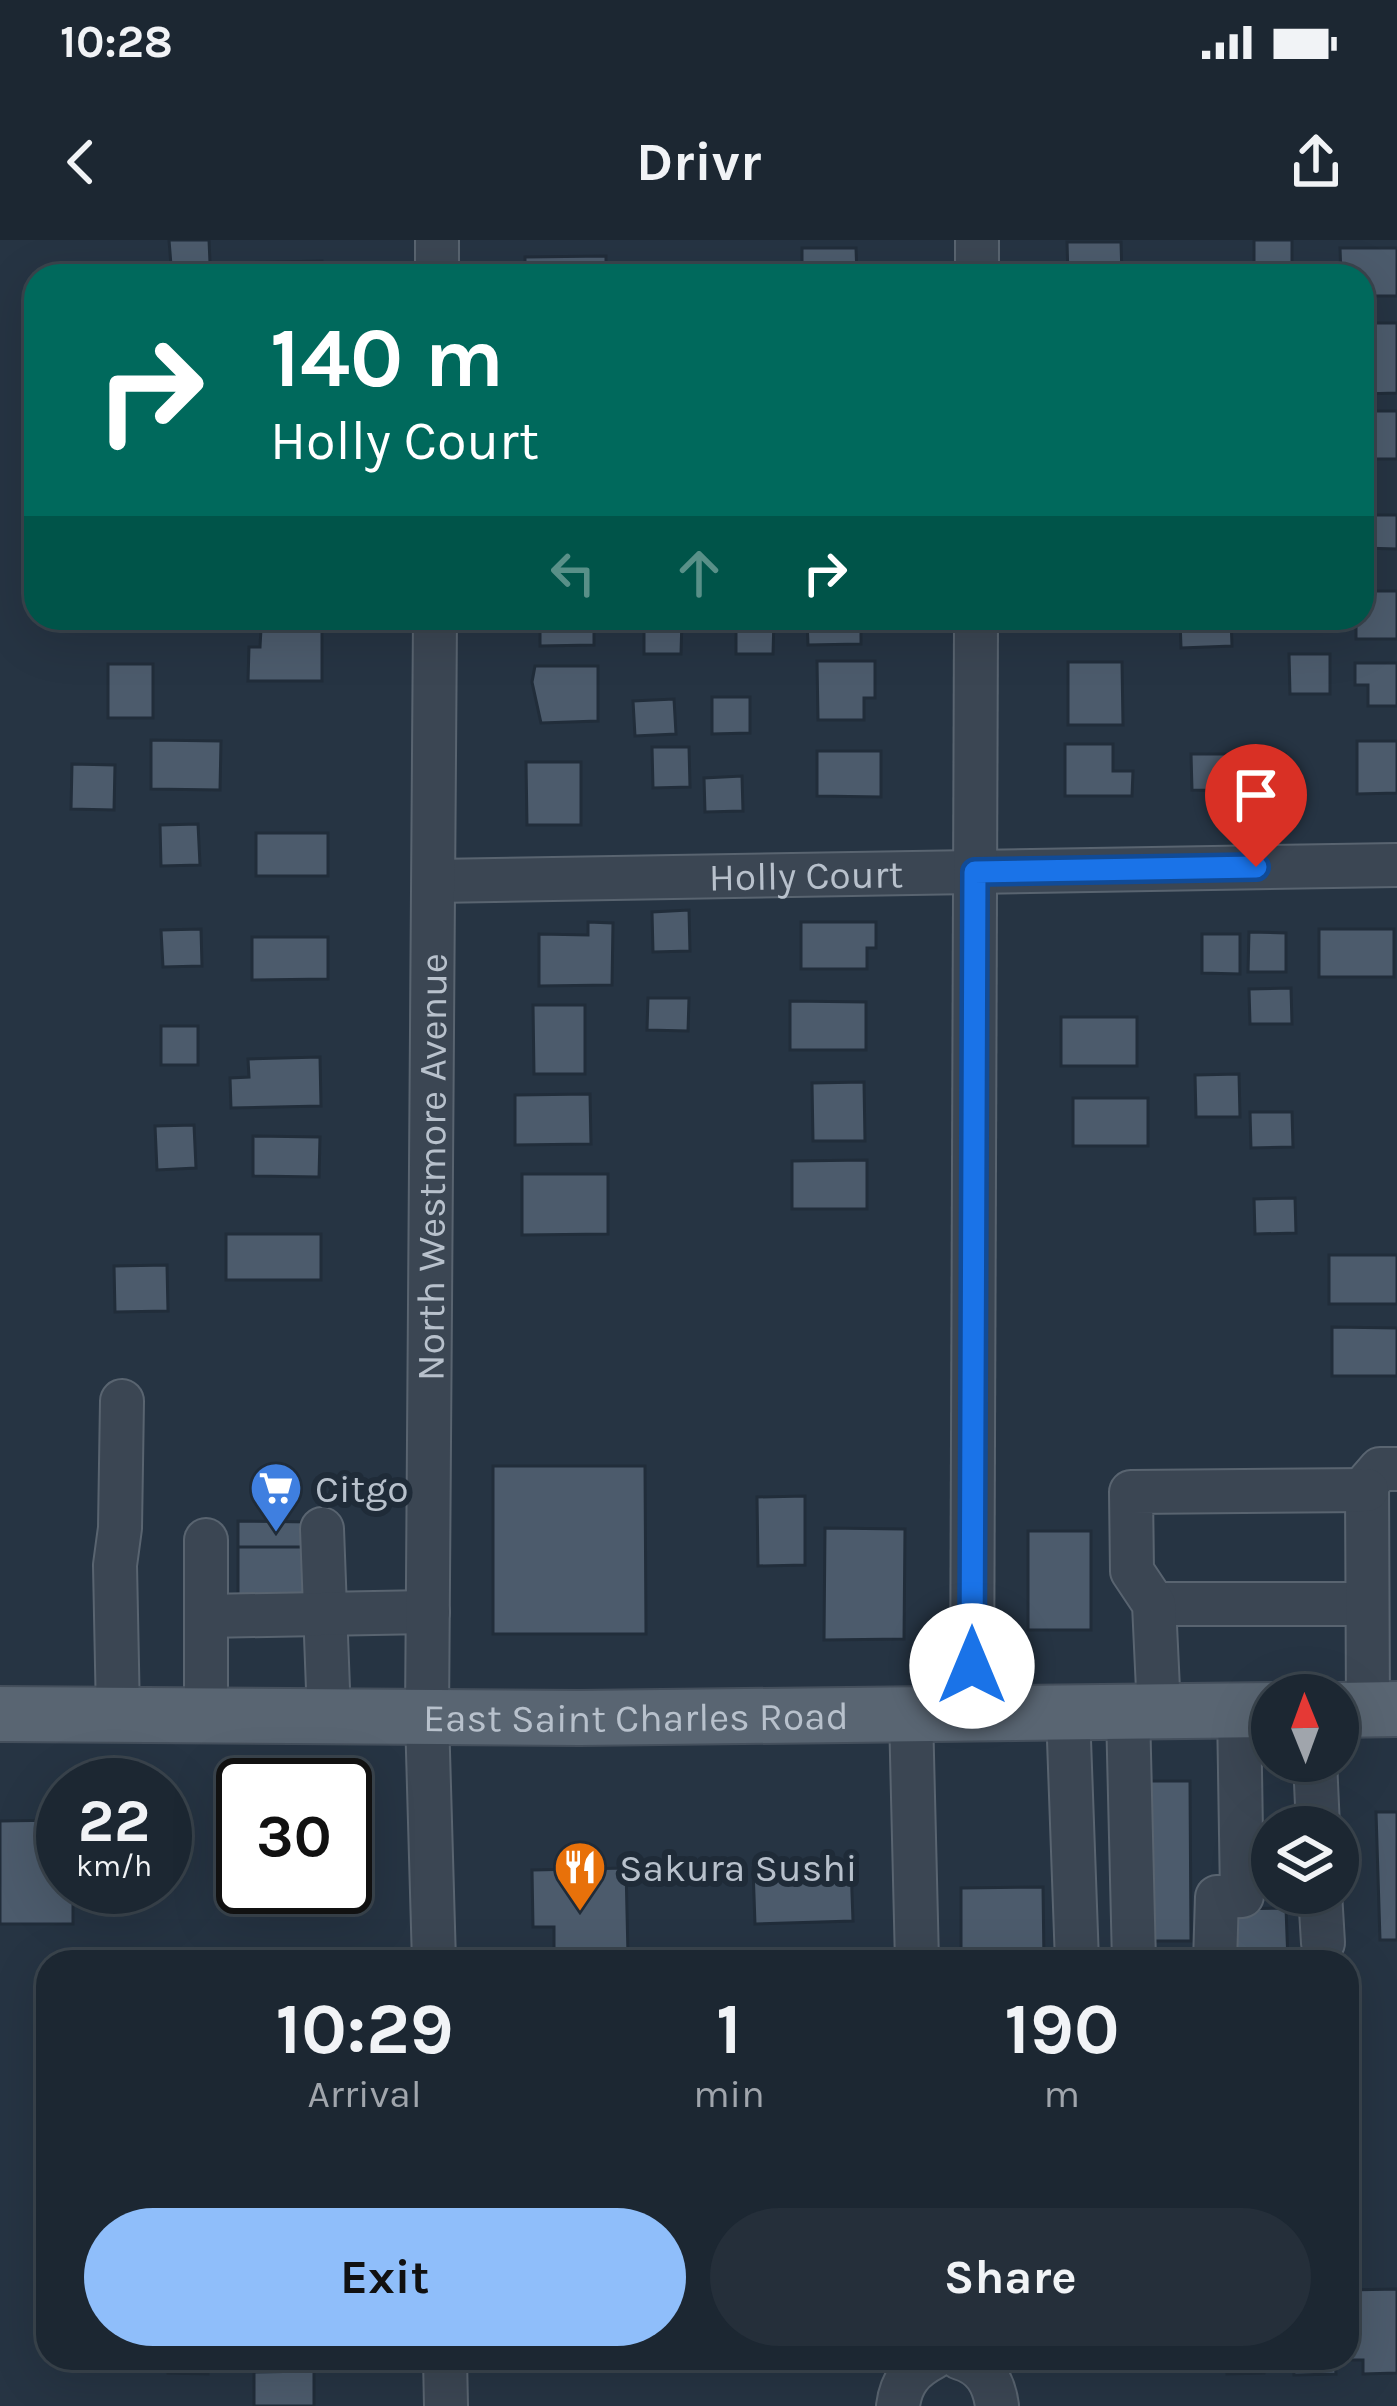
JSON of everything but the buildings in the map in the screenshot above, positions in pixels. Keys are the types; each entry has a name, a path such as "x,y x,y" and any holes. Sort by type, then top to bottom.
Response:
{"main road":[{"name":"East Saint Charles Road","path":"0,1714 427,1717 1251,1710"}],"street":[{"name":"North Westmore Avenue","path":"434,1950 427,1717 435,630"},
{"path":"972,1713 976,630"},
{"name":"Holly Court","path":"434,880 1397,865"},
{"path":"118,1715 115,1565 122,1401"},
{"path":"1134,1950 1143,1712 1154,1604 1132,1571 1131,1492 1382,1479 1367,1604 1368,1709"},
{"path":"322,1529 329,1716"},
{"path":"206,1540 206,1715"},
{"path":"1154,1604 1367,1604"},
{"path":"206,1616 428,1612"},
{"path":"1068,1712 1077,1950"},
{"path":"911,1714 917,1950"},
{"path":"1215,1950 1217,1897 1242,1896 1251,1767"},
{"path":"1321,1914 1323,1942"},
{"path":"445,2370 446,2406"},
{"path":"898,2406 903,2384 913,2370"},
{"path":"981,2370 994,2388 997,2406"}],"place":[{"name":"Citgo","path":"276,1534"},
{"name":"Sakura Sushi","path":"580,1913"}],"route":[{"path":"972,1666 975,872 1256,867"}]}
